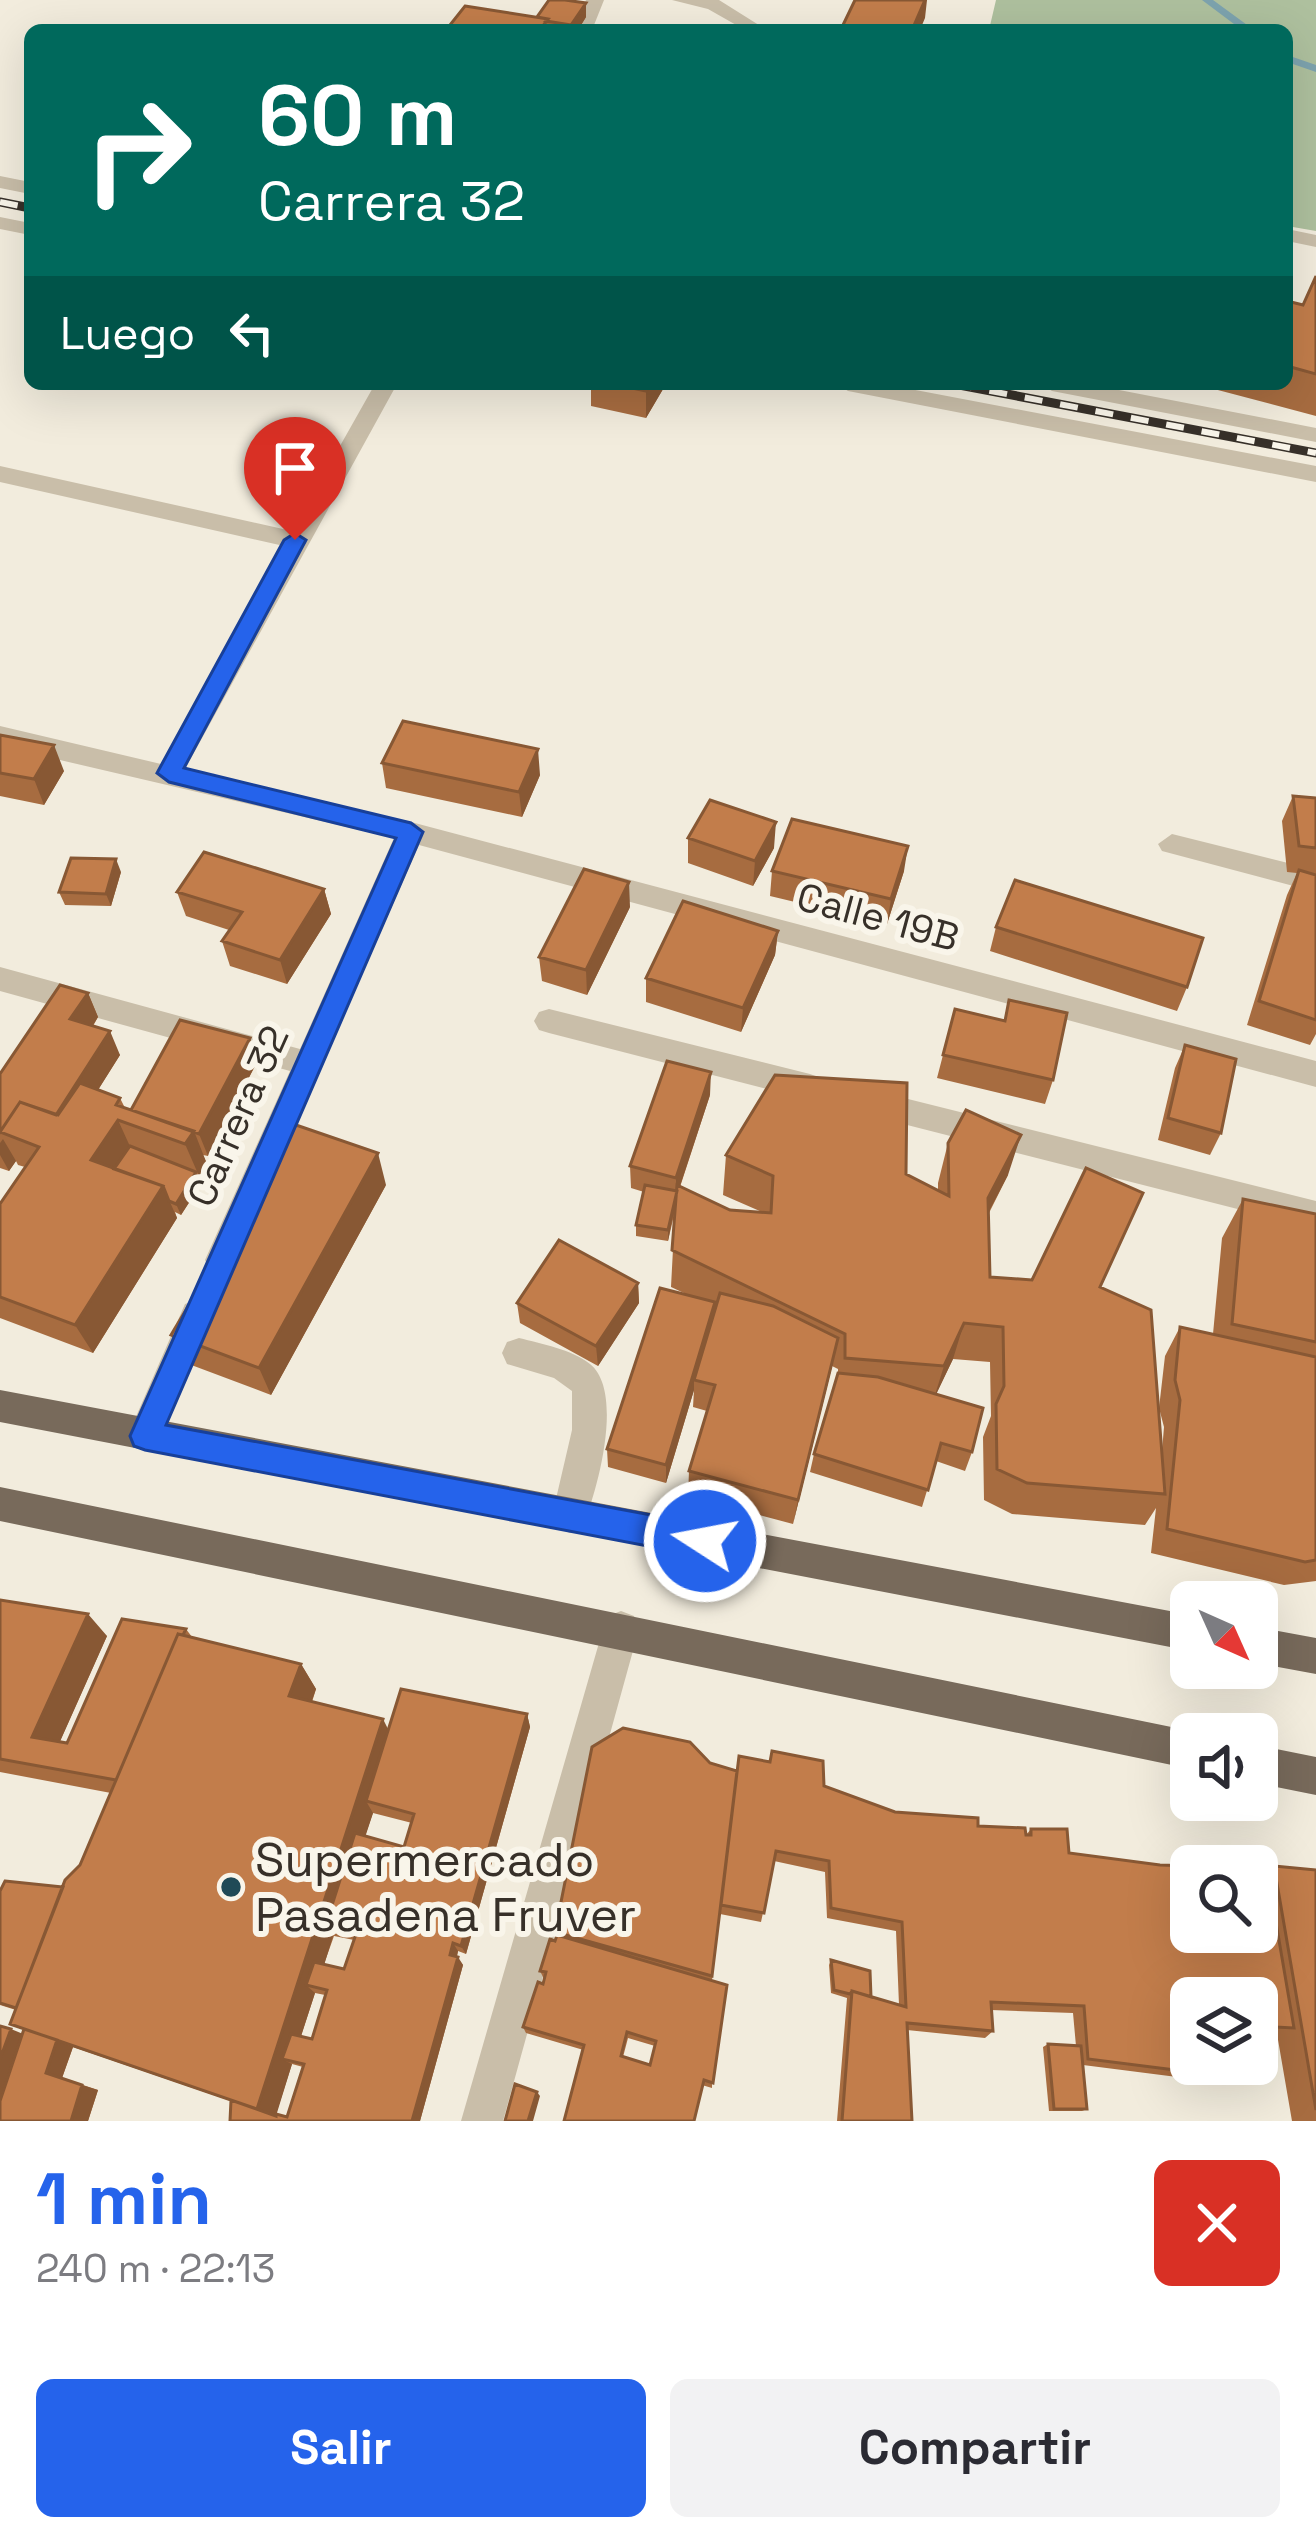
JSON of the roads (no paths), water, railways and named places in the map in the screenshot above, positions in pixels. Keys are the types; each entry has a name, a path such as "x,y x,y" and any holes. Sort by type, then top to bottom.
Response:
{"main road":[{"path":"0,1406 1170,1629"},
{"path":"0,1504 1170,1746"},
{"path":"1278,1649 1316,1656"},
{"path":"1278,1768 1316,1776"}],"street":[{"path":"680,0 713,4 748,24"},
{"path":"169,773 382,390"},
{"path":"879,390 1316,474"},
{"path":"1083,390 1316,435"},
{"path":"0,474 295,540"},
{"name":"Calle 19B","path":"0,736 411,832 1316,1074"},
{"name":"Carrera 32","path":"145,1436 411,832"},
{"path":"1172,844 1316,880"},
{"path":"0,980 306,1064"},
{"path":"549,1021 1316,1215"},
{"path":"519,1353 575,1372 588,1385 583,1454 570,1516"},
{"path":"705,1541 731,1424"},
{"path":"482,2121 621,1629"}],"waterway":[{"path":"1207,0 1241,24"},
{"path":"1293,60 1316,69"}],"railway":[{"path":"0,202 24,207"},
{"path":"985,390 1316,453"}],"place":[{"name":"Supermercado Pasadena Fruver","path":"231,1887"}]}
